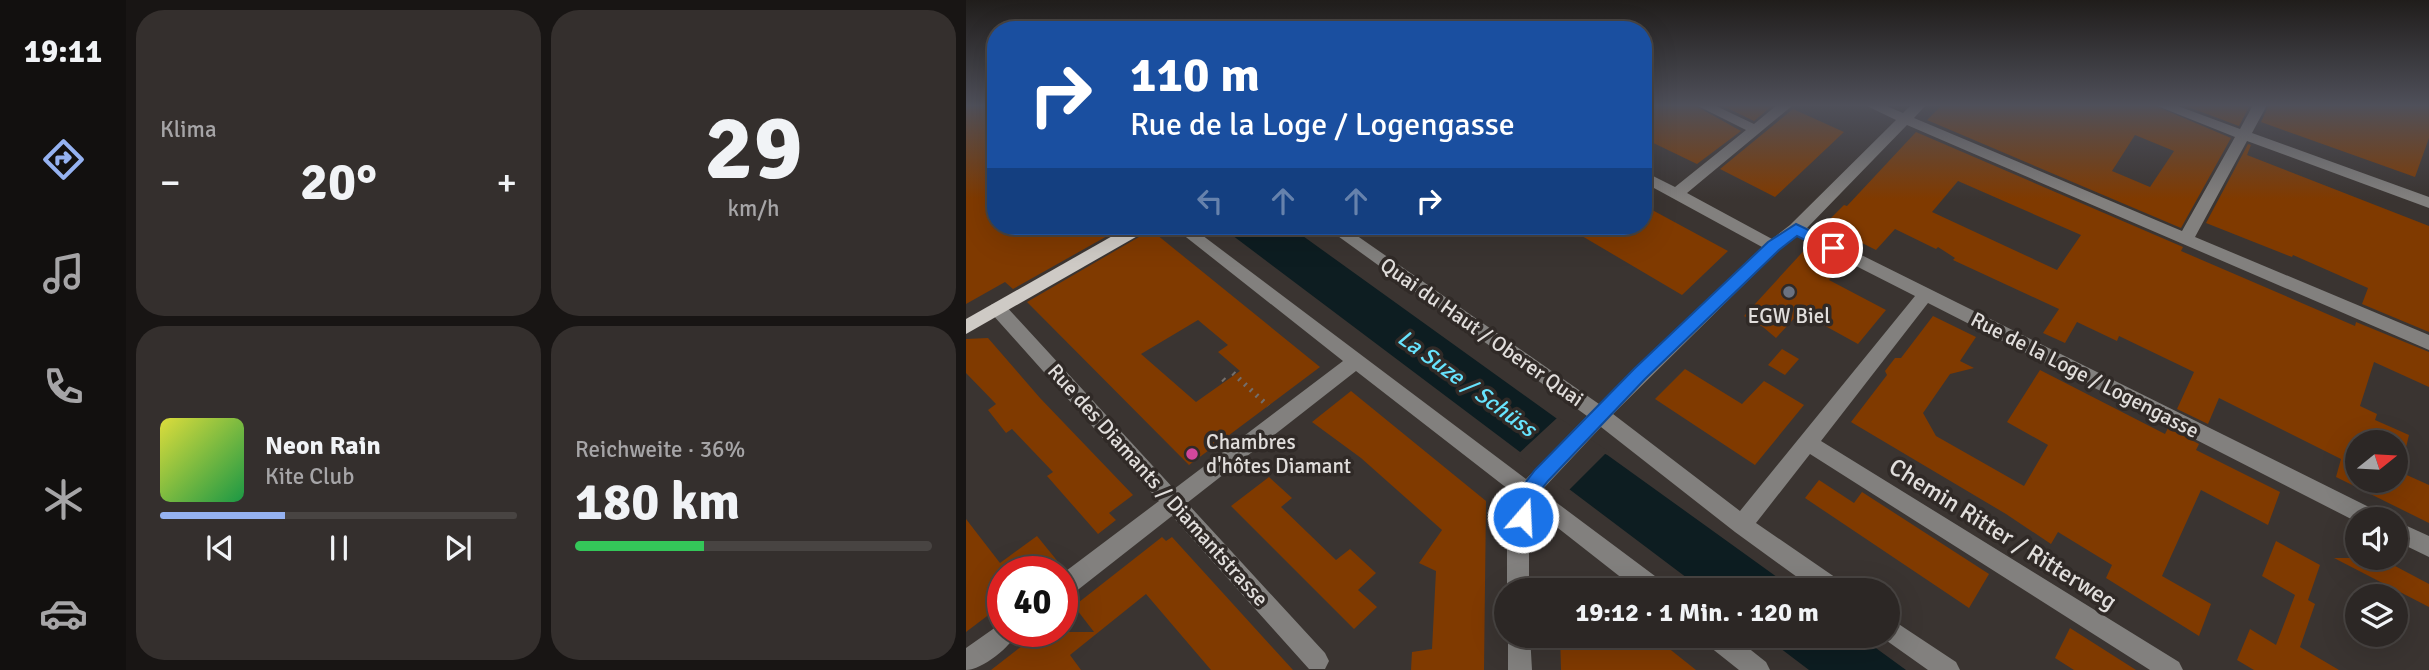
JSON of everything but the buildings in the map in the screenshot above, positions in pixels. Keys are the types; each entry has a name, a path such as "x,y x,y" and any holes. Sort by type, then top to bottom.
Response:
{"main road":[{"path":"966,327 1126,235"}],"street":[{"path":"1676,194 1748,136"},
{"path":"1518,578 1518,542 1535,484 1599,415 1773,246 1796,229 1888,136"},
{"path":"1945,136 2429,343"},
{"path":"2186,239 2242,136"},
{"path":"2246,136 2429,203"},
{"path":"1652,181 1773,246"},
{"name":"Rue de la Loge / Logengasse","path":"1796,229 2348,507"},
{"path":"1192,235 1355,362 1535,484 1641,578"},
{"name":"Quai du Haut / Oberer Quai","path":"1345,235 1599,415 1742,525 1817,578"},
{"path":"1742,525 1925,295"},
{"name":"Rue des Diamants / Diamantstrasse","path":"998,309 1317,661"},
{"path":"1078,577 1355,362"},
{"name":"Chemin Ritter / Ritterweg","path":"1808,443 2171,670"},
{"path":"2408,537 2429,547"},
{"path":"1900,636 1948,670"},
{"path":"966,662 987,646"},
{"path":"1519,648 1520,670"},
{"path":"1730,648 1758,670"}],"path":[{"path":"1233,373 1282,419"}],"water":[{"name":"La Suze / Schüss","path":"1232,235 1302,235 1778,578 1687,578"},
{"path":"1780,648 1876,648 1906,670 1809,670"}],"pier":[{"path":"1555,415 1608,451 1609,455 1605,454 1569,490 1573,493 1570,494 1517,455 1557,418"}],"place":[{"name":"EGW Biel","path":"1789,292"},
{"name":"Chambres d'hôtes Diamant","path":"1192,454"}],"route":[{"path":"1523,517 1528,491 1541,476 1639,374 1773,246 1796,229 1833,248"}]}
